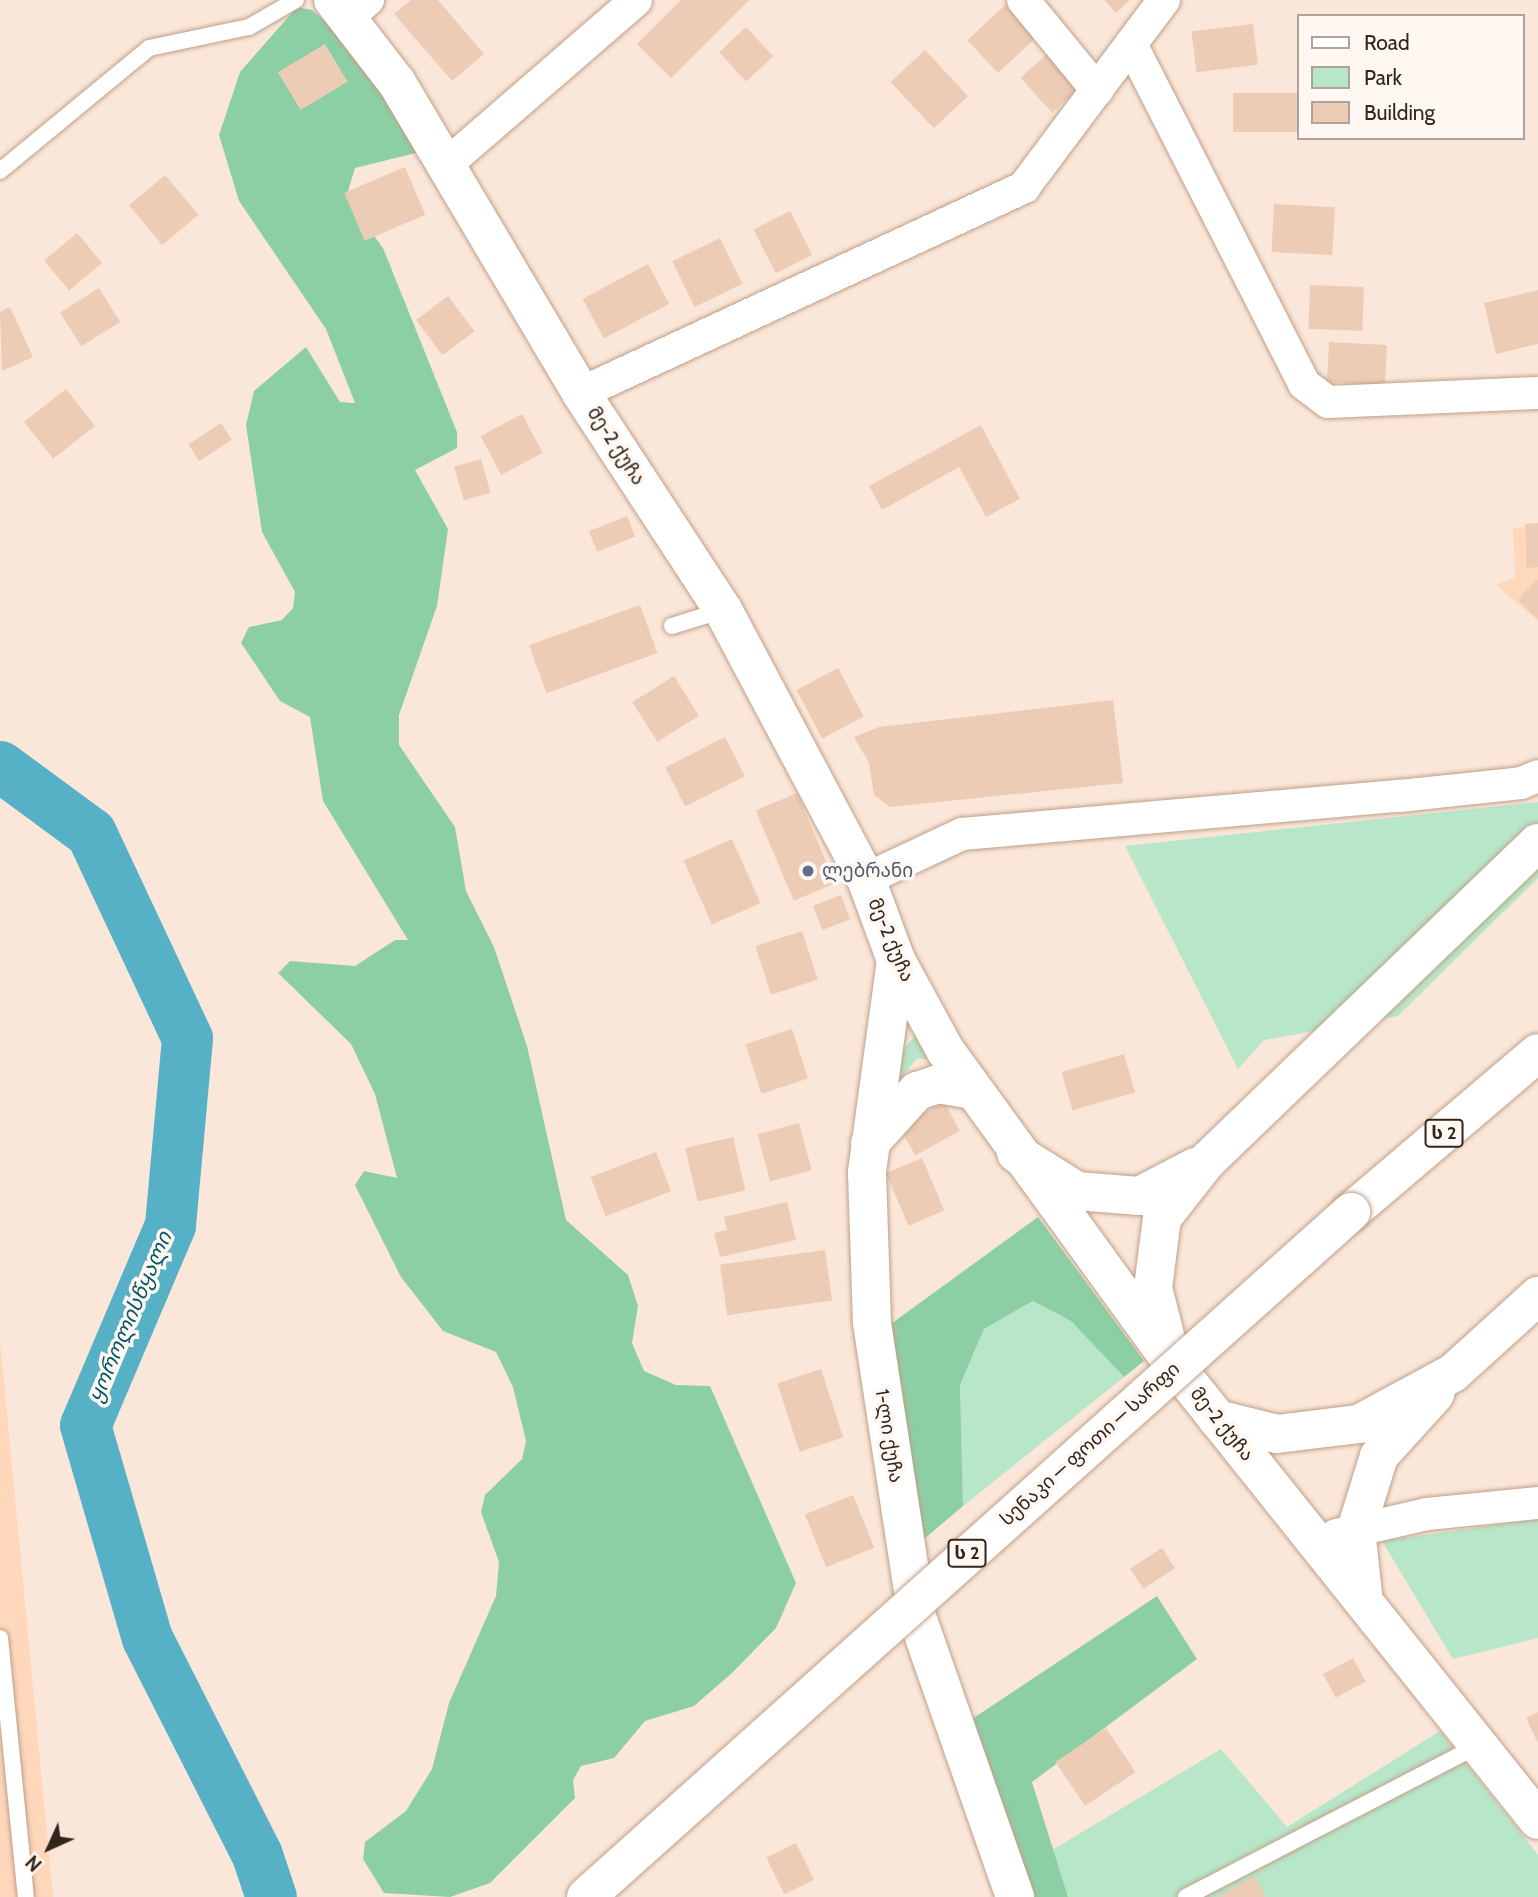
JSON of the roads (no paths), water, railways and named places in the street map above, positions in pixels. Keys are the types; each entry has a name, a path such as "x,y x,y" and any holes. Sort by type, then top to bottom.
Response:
{"main road":[{"name":"მე-2 ქუჩა","path":"349,6 447,164 581,393 723,610 866,879 896,960 972,1090 1172,1362 1363,1594 1538,1820"},
{"path":"1172,1362 1153,1288 1161,1218 1206,1161 1538,844"},
{"name":"1-ლი ქუჩა","path":"896,960 870,1143 872,1323 917,1617 1015,1897"},
{"name":"სენაკი — ფოთი — სარფი","path":"586,1897 1351,1212 1538,1053"},
{"path":"870,1143 917,1091 938,1084 972,1090"},
{"path":"1016,1153 1077,1191 1139,1196 1206,1161"},
{"path":"1363,1594 1356,1531 1379,1456 1453,1373 1538,1296"},
{"path":"1217,1419 1277,1434 1359,1424 1453,1373"}],"street":[{"path":"447,164 636,0"},
{"path":"1023,0 1097,90"},
{"path":"581,393 1024,187 1164,0"},
{"path":"1131,44 1304,383 1328,402 1538,393"},
{"path":"866,879 962,834 1400,796 1521,783 1538,776"},
{"path":"1318,1540 1427,1514 1538,1503"}],"lane":[{"path":"0,171 149,48 249,27 296,0"},
{"path":"672,626 723,610"},
{"path":"0,1638 26,1897"},
{"path":"1186,1897 1479,1745"}],"waterway":[{"name":"ყოროლისწყალი","path":"0,766 91,833 187,1038 170,1225 85,1425 147,1638 257,1855 271,1897"}],"place":[{"name":"ლებრანი","path":"808,871"}]}
